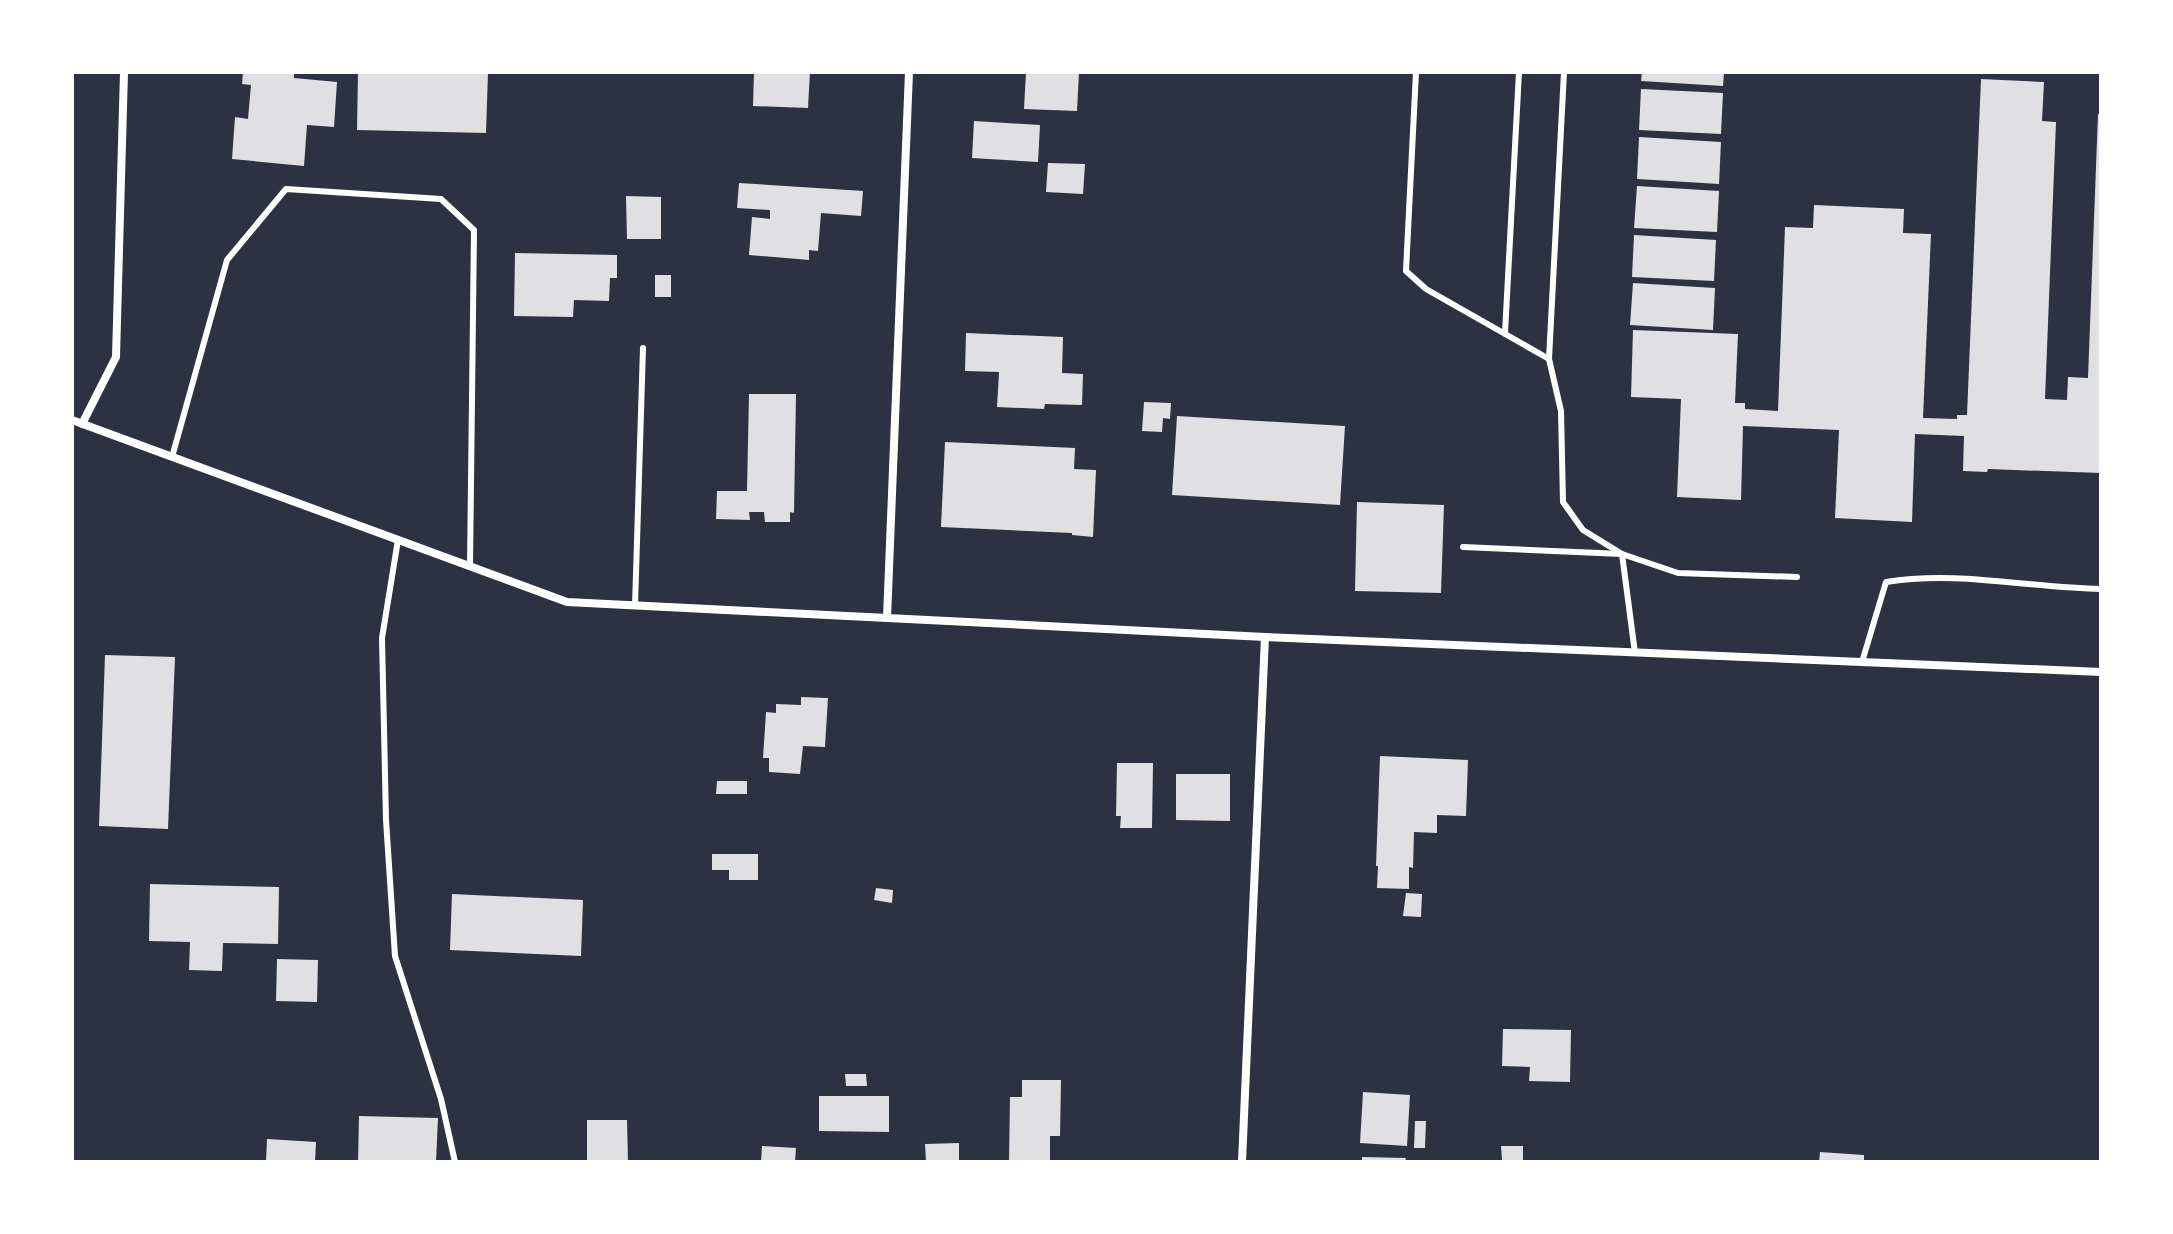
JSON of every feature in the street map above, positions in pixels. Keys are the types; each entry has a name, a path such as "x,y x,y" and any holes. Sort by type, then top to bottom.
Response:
{"street":[{"path":"124,72 116,357 77,422 567,602 1265,637 2101,672"},
{"path":"887,618 909,72"},
{"path":"1242,1162 1265,637"}],"lane":[{"path":"1416,72 1406,271 1426,289 1549,359"},
{"path":"1505,333 1519,72"},
{"path":"1564,72 1549,359 1561,411 1563,502 1583,530 1622,554 1678,573 1797,577"},
{"path":"172,457 227,260 286,189 441,199 474,230 470,566"},
{"path":"635,606 643,348"},
{"path":"398,540 382,638 386,820 395,956 441,1099 455,1162"},
{"path":"1463,547 1622,554"},
{"path":"1622,554 1635,653"},
{"path":"1862,662 1886,582 1918,576 2038,584 2065,589 2101,589"}],"building":[{"path":"243,72 294,72 294,78 337,82 334,127 307,125 304,166 232,159 235,117 248,119 251,85 242,84"},
{"path":"358,72 488,72 486,133 357,130"},
{"path":"754,72 810,72 808,108 753,106"},
{"path":"1026,72 1079,72 1077,111 1024,109"},
{"path":"1642,72 1724,72 1723,86 1641,81"},
{"path":"1981,79 2044,82 2042,121 2056,122 2045,399 2067,400 2068,377 2088,378 2098,114 2101,114 2101,473 1963,471 1964,436 1915,434 1912,522 1835,518 1839,430 1743,426 1741,500 1677,497 1681,399 1631,397 1633,330 1738,334 1735,403 1745,403 1745,409 1778,411 1785,227 1813,228 1814,205 1904,209 1903,233 1931,234 1923,418 1957,419 1957,415 1967,415"},
{"path":"1641,89 1723,93 1721,134 1639,130"},
{"path":"974,121 1040,125 1038,162 972,158"},
{"path":"1639,137 1721,142 1719,184 1637,179"},
{"path":"1048,163 1085,164 1083,194 1046,192"},
{"path":"739,183 863,191 861,216 821,213 818,251 809,250 809,260 749,255 752,217 770,219 770,210 737,208"},
{"path":"1637,186 1719,191 1717,232 1634,228"},
{"path":"626,196 661,197 661,239 627,239"},
{"path":"1634,235 1716,240 1714,281 1632,277"},
{"path":"515,253 617,255 617,278 610,278 609,301 574,300 573,317 514,316"},
{"path":"655,275 671,275 671,297 655,297"},
{"path":"1633,283 1715,288 1713,330 1630,325"},
{"path":"966,333 1063,337 1062,373 1083,374 1082,405 1045,404 1044,409 997,407 999,372 965,371"},
{"path":"749,394 796,394 794,513 790,512 790,522 765,522 764,512 749,512 750,520 716,519 717,491 747,491"},
{"path":"1144,402 1171,403 1170,419 1163,418 1162,432 1142,431"},
{"path":"1177,416 1345,426 1340,505 1172,495"},
{"path":"945,442 1075,448 1074,469 1096,470 1093,537 1072,533 941,527"},
{"path":"1357,502 1444,505 1441,593 1355,591"},
{"path":"105,655 175,657 168,829 99,826"},
{"path":"801,697 828,698 825,747 803,746 800,774 769,772 769,758 763,758 766,712 776,713 776,704 801,705"},
{"path":"1380,756 1468,760 1466,816 1437,815 1437,833 1414,832 1409,889 1377,888"},
{"path":"1117,763 1153,763 1152,828 1120,828 1121,816 1116,816"},
{"path":"1176,774 1230,774 1230,821 1176,820"},
{"path":"717,781 747,781 747,794 716,794"},
{"path":"712,854 758,854 758,880 729,880 729,870 712,870"},
{"path":"150,884 279,887 278,944 223,943 222,971 189,970 190,942 149,941"},
{"path":"876,888 893,890 892,903 874,900"},
{"path":"1406,893 1422,894 1421,917 1403,916"},
{"path":"452,894 583,900 581,956 450,950"},
{"path":"277,959 318,960 317,1002 276,1001"},
{"path":"1503,1029 1571,1030 1570,1082 1529,1081 1530,1067 1502,1066"},
{"path":"845,1074 866,1074 867,1086 846,1086"},
{"path":"1022,1080 1061,1080 1060,1136 1050,1136 1050,1162 1009,1162 1010,1097 1022,1097"},
{"path":"1363,1092 1410,1095 1407,1146 1360,1143"},
{"path":"819,1096 889,1096 889,1132 819,1131"},
{"path":"359,1116 438,1118 436,1162 358,1162"},
{"path":"587,1120 627,1120 628,1162 587,1162"},
{"path":"1415,1121 1426,1121 1425,1148 1414,1148"},
{"path":"267,1139 316,1142 315,1162 266,1162"},
{"path":"959,1143 959,1162 926,1162 925,1144"},
{"path":"762,1146 796,1148 795,1162 761,1162"},
{"path":"1501,1146 1523,1146 1523,1160 1502,1160"},
{"path":"1820,1152 1864,1155 1864,1162 1819,1162"},
{"path":"1362,1157 1406,1158 1405,1162 1362,1162"}]}
